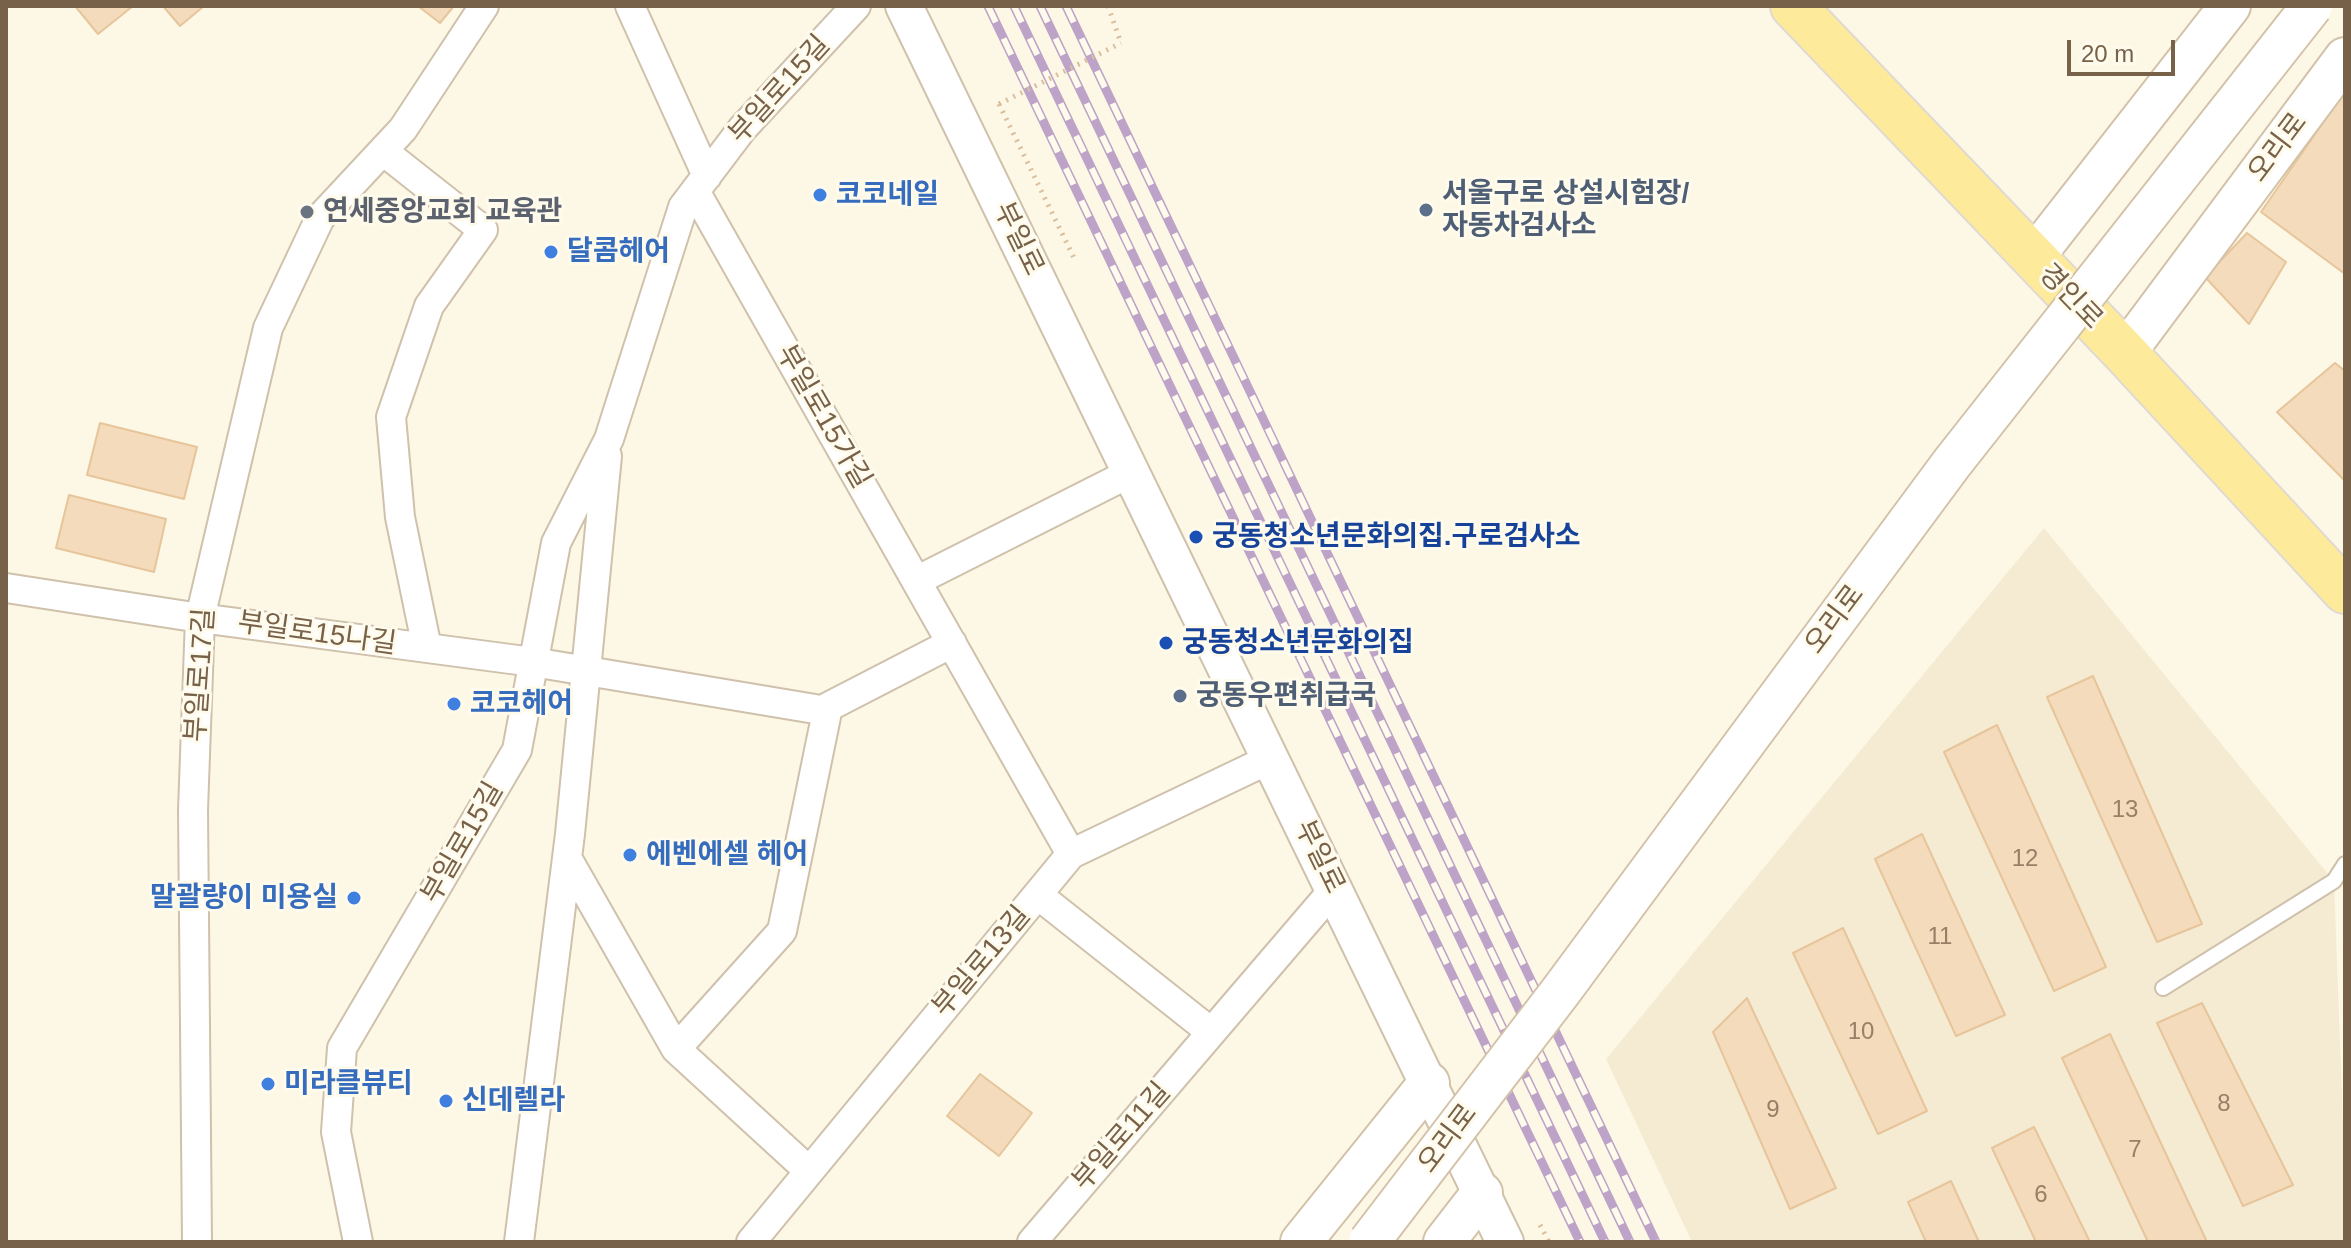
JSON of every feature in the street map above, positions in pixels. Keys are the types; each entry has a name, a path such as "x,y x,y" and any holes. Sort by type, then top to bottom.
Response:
{"main road":[{"name":"경인로","path":"1793,6 2125,353 2345,591"},
{"path":"2033,258 2230,6"},
{"name":"오리로","path":"1369,1242 1561,991 1952,463 2312,6"},
{"name":"오리로","path":"2125,353 2345,58"},
{"path":"1301,1242 1429,1083"},
{"path":"1444,1242 1482,1193"}],"street":[{"name":"부일로17길","path":"197,1242 193,810 200,618 268,328 320,218 403,129 484,6"},
{"name":"부일로15길","path":"630,6 701,184"},
{"name":"부일로15길","path":"358,1242 336,1132 342,1048 517,750 556,543 609,439 683,207 742,129 856,6"},
{"name":"부일로","path":"904,6 1505,1242"},
{"path":"383,151 483,230 429,306 391,417 400,517 427,648"},
{"name":"부일로15가길","path":"701,184 916,581 1071,854"},
{"name":"부일로15길","path":"519,1242 567,858 609,439"},
{"path":"916,581 1132,472"},
{"name":"부일로15나길","path":"6,588 200,618 533,662"},
{"path":"676,1049 782,931 828,707 952,643"},
{"path":"533,662 827,711"},
{"name":"부일로13길","path":"751,1242 1071,854 1272,758"},
{"path":"567,858 676,1049 809,1171"},
{"name":"부일로11길","path":"1032,1242 1335,888"},
{"path":"1038,895 1211,1032"}],"lane":[{"path":"2163,988 2334,881 2345,864"}],"path":[{"path":"1075,260 999,104 1121,43 1108,6"}],"shaded area":[{"path":"2044,528 2334,881 2345,1242 1692,1242 1606,1059"}],"building":[{"path":"75,6 133,6 98,34"},
{"path":"163,6 204,6 180,26"},
{"path":"418,6 454,6 440,23"},
{"path":"2345,91 2345,274 2261,212"},
{"path":"2247,233 2286,262 2249,324 2205,277"},
{"path":"2335,363 2345,371 2345,481 2277,412"},
{"path":"100,423 197,447 184,499 87,475"},
{"path":"69,495 166,519 154,572 56,548"},
{"path":"2093,676 2202,924 2157,942 2047,697"},
{"path":"1997,725 2106,967 2054,991 1944,752"},
{"path":"1922,834 2005,1015 1956,1036 1875,859"},
{"path":"1843,928 1927,1111 1878,1134 1793,953"},
{"path":"1747,998 1836,1188 1790,1209 1713,1032"},
{"path":"2202,1003 2293,1185 2243,1206 2157,1023"},
{"path":"2110,1034 2207,1242 2148,1242 2062,1058"},
{"path":"980,1074 1032,1113 999,1156 947,1116"},
{"path":"2034,1127 2090,1242 2036,1242 1992,1148"},
{"path":"1951,1181 1979,1242 1926,1242 1908,1202"}],"railway":[{"path":"988,6 1580,1242"},
{"path":"1014,6 1605,1242"},
{"path":"1040,6 1630,1242"},
{"path":"1066,6 1656,1242"}],"place":[{"name":"코코네일","path":"820,195"},
{"name":"서울구로 상설시험장/ 자동차검사소","path":"1426,210"},
{"name":"연세중앙교회 교육관","path":"307,212"},
{"name":"달콤헤어","path":"551,252"},
{"name":"궁동청소년문화의집.구로검사소","path":"1196,537"},
{"name":"궁동청소년문화의집","path":"1166,643"},
{"name":"궁동우편취급국","path":"1180,696"},
{"name":"코코헤어","path":"454,704"},
{"name":"에벤에셀 헤어","path":"630,855"},
{"name":"말괄량이 미용실","path":"354,898"},
{"name":"미라클뷰티","path":"268,1084"},
{"name":"신데렐라","path":"446,1101"}]}
